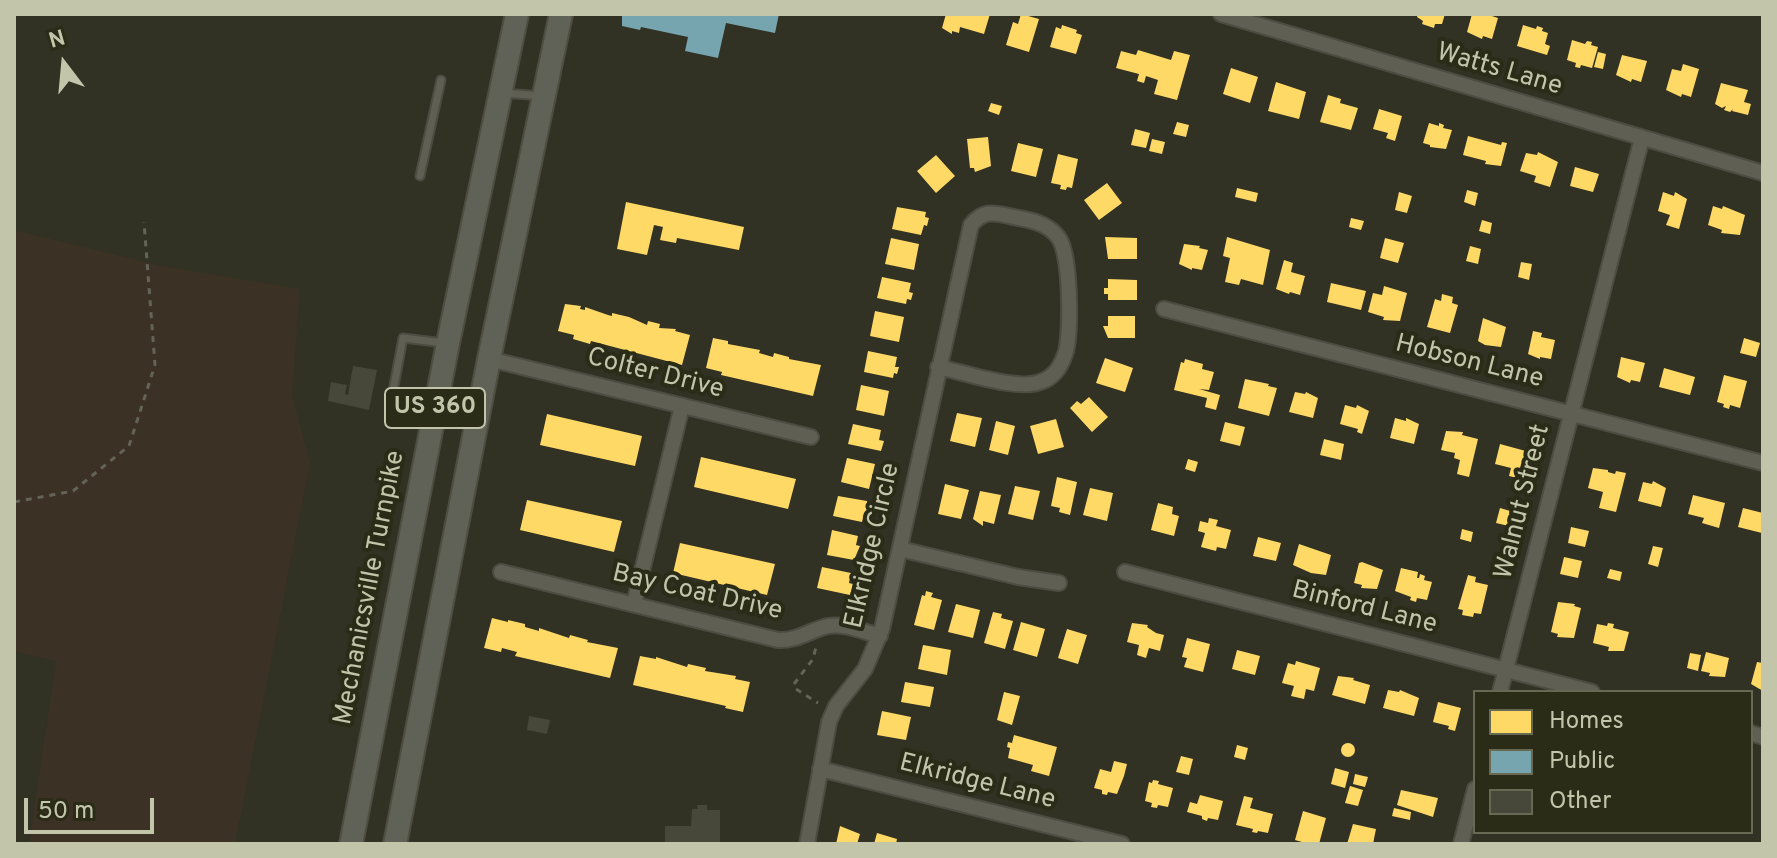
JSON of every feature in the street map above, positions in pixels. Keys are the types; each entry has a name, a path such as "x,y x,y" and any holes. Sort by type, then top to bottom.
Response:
{"highway":[{"name":"Mechanicsville Turnpike","path":"351,844 434,410 517,14"},
{"name":"US 360","path":"395,844 489,359 561,14"}],"street":[{"name":"Watts Lane","path":"1221,14 1273,21 1642,138 1763,173"},
{"name":"Walnut Street","path":"1501,690 1642,138"},
{"name":"Elkridge Circle","path":"807,844 829,722 840,701 865,669 880,636 938,367 971,225 977,217 998,213 1040,223 1051,229 1060,238 1068,262 1066,349 1060,366 1051,377 1023,385 938,367"},
{"name":"Hobson Lane","path":"1164,309 1763,463"},
{"name":"Colter Drive","path":"489,359 811,437"},
{"path":"634,604 682,406"},
{"path":"900,549 1018,577 1059,583"},
{"name":"Bay Coat Drive","path":"501,572 778,640 797,639 835,626 880,636"},
{"name":"Binford Lane","path":"1125,572 1584,690"},
{"name":"Elkridge Lane","path":"820,769 1122,844"},
{"path":"1461,844 1473,797"}],"lane":[{"path":"420,176 441,80"},
{"path":"501,92 543,96"},
{"path":"434,410 391,402 403,338 448,343"}],"path":[{"path":"14,502 73,491 129,446 155,365 144,222"},
{"path":"794,684 813,659 818,640"},
{"path":"796,689 818,703"}],"shaded area":[{"path":"14,230 162,266 300,289 292,395 310,463 235,844 29,844 56,661 14,651"}],"building: Homes":[{"path":"946,14 990,14 984,34 960,27 959,33 952,31 952,34 942,28"},
{"path":"1021,14 1039,19 1029,52 1006,45 1013,22 1018,24"},
{"path":"1418,14 1445,14 1442,24 1435,24 1434,28 1422,24"},
{"path":"1472,14 1493,14 1498,18 1492,39 1483,36 1482,39 1467,32"},
{"path":"1062,25 1082,35 1076,54 1050,47 1056,27 1061,29"},
{"path":"1523,25 1536,29 1537,26 1548,33 1545,44 1550,46 1547,55 1517,46"},
{"path":"1572,40 1585,44 1592,42 1591,45 1598,47 1592,68 1575,67 1576,63 1567,60"},
{"path":"1138,50 1171,60 1174,51 1190,55 1177,100 1154,94 1158,80 1146,76 1144,83 1137,81 1139,74 1116,68 1121,51 1136,55"},
{"path":"1598,52 1606,54 1603,69 1594,67"},
{"path":"1622,55 1647,61 1641,82 1632,79 1631,82 1616,75"},
{"path":"1683,64 1699,69 1691,97 1682,94 1681,97 1666,90 1672,69 1681,71"},
{"path":"1231,68 1258,77 1250,103 1223,94"},
{"path":"1276,82 1306,92 1299,119 1268,111"},
{"path":"1721,83 1748,90 1744,102 1751,104 1748,115 1733,109 1730,112 1724,110 1726,106 1722,108 1715,104"},
{"path":"1328,95 1341,99 1340,103 1358,108 1351,130 1320,122"},
{"path":"991,103 1002,106 999,115 988,111"},
{"path":"1379,109 1402,116 1395,141 1386,138 1388,133 1373,129"},
{"path":"1177,122 1189,125 1186,137 1173,134"},
{"path":"1429,123 1439,126 1439,123 1444,125 1443,128 1452,130 1446,149 1423,143"},
{"path":"1135,129 1150,133 1146,148 1131,145"},
{"path":"1468,136 1501,145 1502,142 1507,143 1501,166 1485,164 1486,161 1463,155"},
{"path":"988,137 991,166 975,172 974,168 970,168 967,139"},
{"path":"1152,139 1165,142 1162,154 1149,151"},
{"path":"1018,143 1043,149 1036,177 1011,171"},
{"path":"1538,152 1558,162 1550,187 1534,182 1536,176 1520,171 1526,153 1537,155"},
{"path":"1058,154 1078,159 1072,188 1067,187 1066,190 1060,189 1061,185 1051,183"},
{"path":"936,155 955,176 936,193 917,171"},
{"path":"1575,167 1599,174 1593,192 1570,186"},
{"path":"1107,183 1122,203 1099,220 1084,200"},
{"path":"1237,188 1258,193 1256,202 1235,197"},
{"path":"1467,190 1478,193 1475,206 1464,202"},
{"path":"1399,192 1412,196 1407,213 1395,210"},
{"path":"1663,192 1674,196 1675,192 1687,199 1679,229 1666,225 1670,215 1658,211"},
{"path":"626,202 744,227 739,250 677,238 676,243 660,240 663,227 654,225 647,255 617,249"},
{"path":"1713,206 1722,209 1723,206 1745,215 1740,235 1721,233 1722,230 1708,225"},
{"path":"897,207 926,212 925,217 929,218 921,235 892,229"},
{"path":"1351,218 1364,221 1361,230 1349,227"},
{"path":"1482,220 1492,223 1490,234 1479,231"},
{"path":"1105,237 1137,238 1137,259 1108,259"},
{"path":"1227,237 1270,250 1263,285 1241,279 1239,285 1225,282 1230,258 1223,256"},
{"path":"891,238 919,244 914,270 885,264"},
{"path":"1385,238 1404,243 1398,263 1380,258"},
{"path":"1184,244 1208,250 1202,270 1192,270 1179,264"},
{"path":"1470,246 1481,249 1478,264 1466,261"},
{"path":"1284,260 1293,263 1291,272 1305,276 1300,295 1276,289"},
{"path":"1521,262 1532,264 1529,280 1518,277"},
{"path":"882,277 911,283 911,300 907,299 906,304 877,298"},
{"path":"1108,279 1137,280 1137,300 1108,300 1104,288 1108,288"},
{"path":"1331,283 1366,291 1361,310 1327,302"},
{"path":"1384,286 1407,293 1400,321 1383,320 1384,317 1368,312 1373,293 1382,295"},
{"path":"1442,294 1453,297 1452,303 1458,305 1450,333 1427,327 1435,299 1441,301"},
{"path":"565,304 612,316 612,313 629,317 647,325 648,321 660,324 659,328 676,329 690,335 682,365 573,339 574,335 558,331"},
{"path":"875,311 904,317 899,342 870,336"},
{"path":"1108,316 1135,316 1135,338 1108,338 1103,326 1108,326"},
{"path":"1483,318 1506,327 1501,347 1478,341"},
{"path":"1533,331 1542,333 1541,337 1555,340 1551,359 1528,354"},
{"path":"713,338 760,350 759,353 773,357 774,353 821,365 813,396 721,375 722,372 706,368"},
{"path":"1744,338 1760,343 1756,357 1740,353"},
{"path":"868,351 897,357 897,374 894,373 893,378 864,372"},
{"path":"1621,357 1645,363 1640,382 1631,380 1630,383 1617,377"},
{"path":"1105,358 1133,368 1125,392 1096,383"},
{"path":"1185,359 1203,364 1202,369 1214,372 1209,390 1199,389 1220,395 1216,410 1205,407 1207,398 1174,390 1181,362 1184,363"},
{"path":"1664,368 1695,377 1690,395 1659,387"},
{"path":"1724,375 1747,381 1740,408 1730,405 1729,409 1717,402"},
{"path":"1245,379 1277,388 1269,416 1238,408"},
{"path":"861,385 889,391 884,416 856,410"},
{"path":"1295,392 1306,392 1318,398 1313,418 1289,412"},
{"path":"1089,397 1108,417 1092,432 1070,408 1077,401 1081,404"},
{"path":"1345,405 1356,408 1357,405 1369,411 1362,434 1357,432 1358,429 1340,424"},
{"path":"957,413 982,418 975,447 950,441"},
{"path":"547,414 642,436 635,466 540,445"},
{"path":"1395,418 1406,421 1406,418 1419,424 1414,444 1390,438"},
{"path":"1056,419 1064,447 1038,454 1030,426"},
{"path":"996,421 1015,426 1008,455 989,450"},
{"path":"1225,422 1245,427 1240,446 1220,441"},
{"path":"853,424 881,430 879,440 884,441 881,451 848,444"},
{"path":"1446,431 1463,432 1462,435 1478,439 1469,477 1457,474 1460,460 1454,458 1455,453 1441,450"},
{"path":"1324,439 1344,444 1341,460 1320,455"},
{"path":"1500,444 1533,453 1526,480 1509,476 1511,468 1495,464"},
{"path":"701,457 796,479 788,509 694,487"},
{"path":"847,458 875,464 869,489 841,482"},
{"path":"1188,459 1198,462 1195,472 1185,469"},
{"path":"1593,468 1615,474 1616,471 1626,473 1616,512 1599,508 1603,492 1588,488"},
{"path":"1057,477 1077,482 1070,515 1051,506"},
{"path":"1653,481 1666,488 1661,507 1638,501 1643,482 1652,484"},
{"path":"945,484 969,490 961,519 938,514"},
{"path":"1015,486 1040,491 1033,520 1008,514"},
{"path":"1090,488 1113,493 1107,521 1083,515"},
{"path":"980,491 1001,495 994,524 983,521 983,526 973,519"},
{"path":"1693,495 1725,503 1719,528 1702,523 1704,518 1688,514"},
{"path":"838,496 867,501 867,519 863,518 862,522 833,516"},
{"path":"527,500 622,521 614,552 520,530"},
{"path":"1158,503 1173,507 1172,514 1179,516 1174,536 1151,530"},
{"path":"1500,508 1517,513 1513,527 1496,523"},
{"path":"1743,508 1763,513 1762,533 1738,527"},
{"path":"1209,518 1218,520 1216,526 1231,530 1226,549 1217,547 1216,551 1201,547 1205,533 1198,531 1200,521 1208,523"},
{"path":"1571,527 1589,531 1585,547 1568,543"},
{"path":"1462,529 1473,532 1471,542 1460,539"},
{"path":"832,530 858,536 856,545 860,546 854,560 827,555"},
{"path":"1258,537 1281,543 1276,561 1253,556"},
{"path":"680,543 775,564 767,595 673,573"},
{"path":"1299,544 1331,555 1326,575 1311,573 1293,565"},
{"path":"1653,546 1663,548 1658,567 1648,564"},
{"path":"1564,557 1582,561 1578,578 1560,574"},
{"path":"1359,563 1383,570 1377,589 1361,588 1362,585 1354,583"},
{"path":"822,567 851,573 849,583 853,584 850,595 817,588"},
{"path":"1401,568 1418,572 1417,578 1420,574 1425,576 1424,580 1432,582 1427,600 1417,598 1416,602 1395,591"},
{"path":"1610,569 1622,572 1620,581 1607,578"},
{"path":"1468,575 1476,577 1475,582 1488,585 1481,614 1474,613 1473,617 1462,615 1463,610 1458,609"},
{"path":"926,591 933,593 931,597 942,600 934,630 914,625 922,595 925,596"},
{"path":"1558,602 1581,608 1574,638 1557,637 1558,634 1551,632"},
{"path":"956,604 980,610 973,638 948,632"},
{"path":"993,612 1013,621 1005,649 984,643"},
{"path":"492,618 618,648 610,678 515,656 517,652 502,648 501,652 484,648"},
{"path":"1021,622 1045,629 1037,657 1013,650"},
{"path":"1132,623 1148,625 1156,633 1164,635 1160,651 1149,648 1146,658 1137,655 1139,645 1127,642"},
{"path":"1608,623 1614,624 1613,628 1629,632 1624,651 1608,651 1609,647 1593,643 1597,624 1607,626"},
{"path":"1067,629 1087,635 1078,664 1058,658"},
{"path":"1187,638 1210,644 1203,672 1184,667 1187,658 1182,657"},
{"path":"923,645 951,650 947,675 918,669"},
{"path":"1237,650 1260,656 1255,675 1232,669"},
{"path":"1706,652 1729,658 1725,677 1709,676 1710,673 1701,671"},
{"path":"1690,653 1701,655 1698,671 1687,668"},
{"path":"640,656 656,657 687,667 688,664 706,668 705,671 736,676 735,679 750,682 743,712 633,685"},
{"path":"1296,661 1320,668 1314,691 1306,689 1304,699 1291,696 1294,686 1282,683 1288,663 1295,665"},
{"path":"1757,662 1763,663 1763,691 1751,684"},
{"path":"1338,676 1354,678 1370,685 1365,704 1332,695"},
{"path":"905,682 934,687 930,707 901,702"},
{"path":"1388,690 1400,690 1419,698 1414,716 1383,708"},
{"path":"1004,692 1020,696 1012,725 997,720"},
{"path":"1438,702 1461,708 1455,731 1433,722"},
{"path":"882,711 911,717 906,740 877,735"},
{"path":"1014,735 1057,747 1049,776 1031,771 1033,765 1008,758 1008,742 1012,743"},
{"path":"1348,743 1355,750 1348,757 1341,750"},
{"path":"1237,745 1248,748 1245,760 1234,757"},
{"path":"1181,756 1193,759 1189,775 1176,772"},
{"path":"1114,761 1127,764 1124,776 1117,794 1102,794 1102,790 1094,788 1100,769 1111,772"},
{"path":"1335,768 1349,772 1345,788 1331,784"},
{"path":"1355,774 1368,777 1365,787 1353,784"},
{"path":"1153,780 1173,788 1168,807 1151,807 1152,803 1145,801 1149,782"},
{"path":"1350,786 1363,790 1358,806 1345,803"},
{"path":"1401,790 1438,798 1433,817 1397,805"},
{"path":"1200,795 1223,801 1218,820 1208,818 1207,821 1202,816 1187,812 1190,802 1197,804"},
{"path":"1244,796 1253,798 1250,808 1273,814 1268,833 1252,832 1253,829 1236,825"},
{"path":"1394,808 1411,812 1410,820 1392,816"},
{"path":"1303,811 1326,818 1319,844 1302,844 1295,840"},
{"path":"1353,824 1376,829 1373,844 1347,844"},
{"path":"840,826 860,834 857,844 836,844"},
{"path":"877,833 897,839 896,844 874,844"}],"building: Public":[{"path":"622,14 779,14 775,33 726,23 718,58 685,51 688,37 622,26"}],"building: Other":[{"path":"353,366 377,370 369,410 328,401 331,382 347,385 345,394 348,395"},
{"path":"529,716 550,720 547,734 527,730"},
{"path":"697,805 707,805 707,810 720,810 720,844 665,844 665,826 691,826 692,809 698,809"}]}
